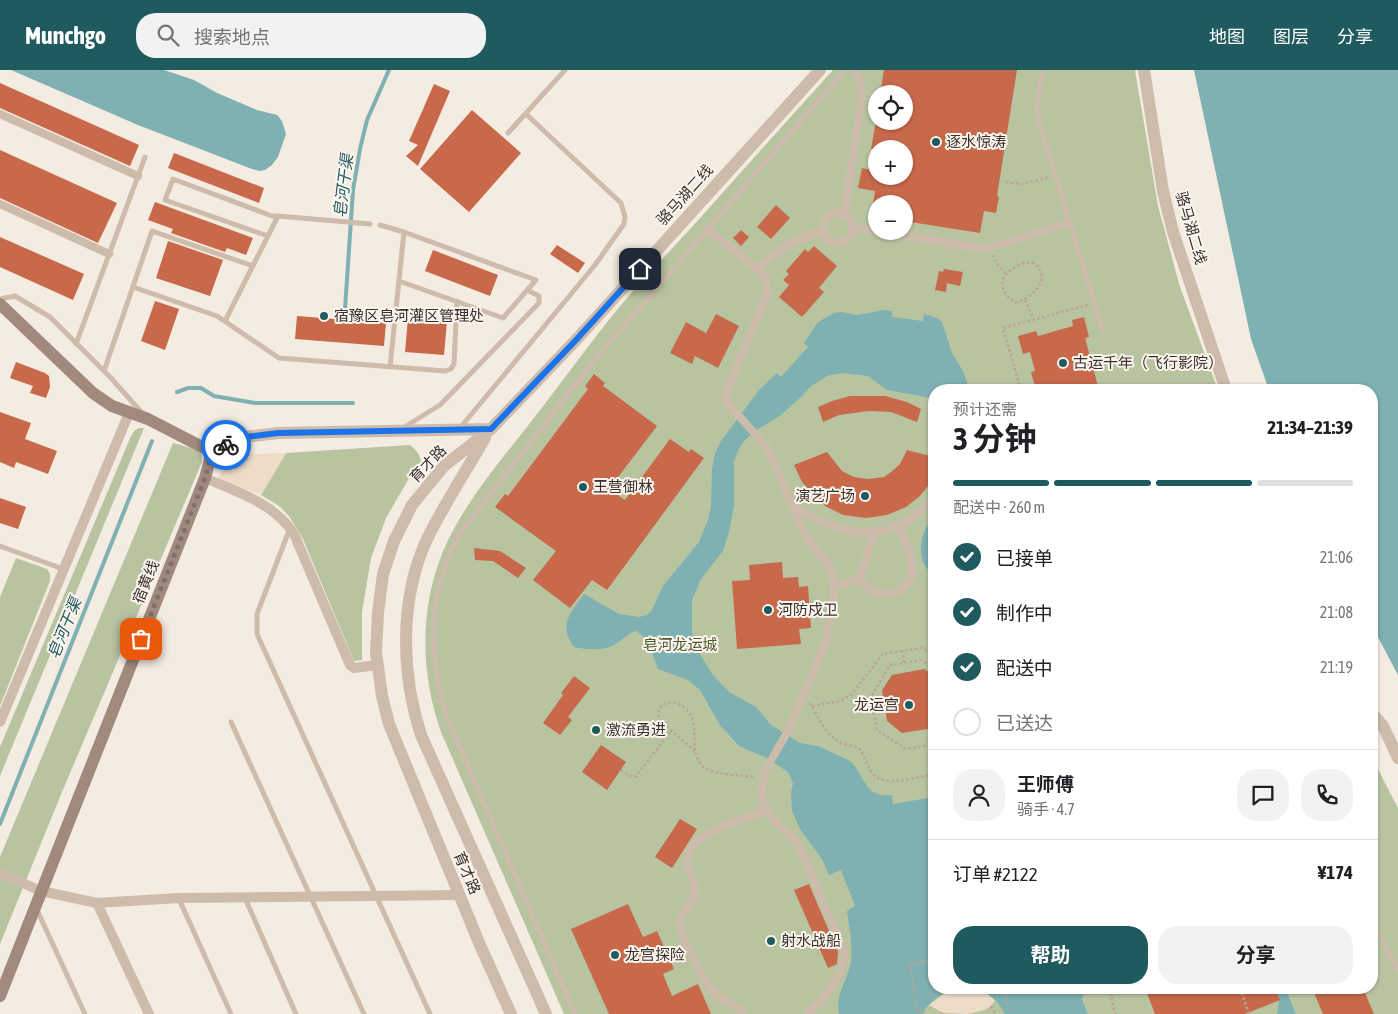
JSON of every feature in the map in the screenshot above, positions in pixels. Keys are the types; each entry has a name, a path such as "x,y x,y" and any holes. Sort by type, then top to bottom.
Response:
{"main road":[{"path":"0,304 93,393 112,406 148,419 212,452"},
{"name":"宿黄线","path":"0,996 205,478 212,452"}],"street":[{"name":"骆马湖二线","path":"491,429 576,340 820,70"},
{"path":"844,215 862,96 856,70"},
{"name":"骆马湖二线","path":"1144,70 1163,191 1173,232 1224,384"},
{"path":"0,114 138,176"},
{"path":"0,204 109,254"},
{"path":"835,213 844,215 851,222 852,227 850,236 841,242 831,241 823,230 824,222 835,213"},
{"path":"913,237 978,248 990,247 1070,223"},
{"path":"852,227 868,229"},
{"path":"707,229 758,269 766,283 767,294 726,394 727,403 768,448 800,526 807,538 829,565 833,577 834,596 826,642 788,731 769,764 762,790 766,811 778,826 796,841 844,951 844,964 839,973 822,998 807,1014"},
{"path":"758,269 780,249 801,237 823,230"},
{"path":"0,722 129,413"},
{"path":"212,452 245,437 278,433 491,429"},
{"name":"育才路","path":"491,429 444,466 412,505 394,541 383,574 376,652 382,696 389,724 459,895 511,1014"},
{"name":"育才路","path":"491,429 427,539 414,577 407,617 407,679 421,735 546,1014"},
{"path":"205,478 268,507 286,521 350,665 354,668 378,665"},
{"path":"792,505 813,519 833,527 852,532 869,532 887,530 899,526 913,517 928,503"},
{"path":"859,579 872,592 882,595 893,594 907,586 912,577 912,566 899,526"},
{"path":"859,579 872,540 869,532"},
{"path":"834,586 859,579"},
{"path":"1378,720 1383,726 1398,758"},
{"path":"743,1014 736,1006 715,993 700,974 681,930 681,918 694,901 696,890 688,865 688,855 705,834 766,811"},
{"path":"3,875 41,890 98,903 179,898 459,895"},
{"path":"98,903 149,1014"}],"lane":[{"path":"508,133 565,70"},
{"path":"575,1014 447,717 436,674 434,651 437,592 446,561 458,536 592,363 845,70"},
{"path":"1042,70 1037,113 1102,331"},
{"path":"458,430 595,265 624,224 625,217 620,203 526,114"},
{"path":"76,344 145,157"},
{"path":"268,236 165,200 173,179 272,216 370,224"},
{"path":"225,321 278,216"},
{"path":"380,225 536,280 503,318 399,280"},
{"path":"104,371 152,231 253,266"},
{"path":"390,367 404,232"},
{"path":"133,287 217,316 279,358 445,371 451,369 455,361 457,302"},
{"path":"399,431 440,404 539,303 539,296 527,290"},
{"path":"0,298 15,296 50,317 104,371 148,419"},
{"path":"290,528 257,614 257,634 430,1014"},
{"path":"0,546 63,569"},
{"path":"231,722 364,1014"},
{"path":"245,897 296,1014"},
{"path":"179,898 231,1014"},
{"path":"35,906 85,1014"},
{"path":"1378,932 1398,971"}],"path":[{"path":"1006,182 1022,184 1055,175"},
{"path":"990,247 997,264 1005,274"},
{"path":"1032,262 1039,266 1041,273 1040,285 1034,294 1025,300 1015,302 1006,297 1002,289 1005,274 1022,263 1032,262"},
{"path":"1025,300 1034,320"},
{"path":"1019,384 1003,328 1094,304"},
{"path":"812,706 840,701 852,694 883,654 922,648 928,651"},
{"path":"902,650 904,662"},
{"path":"928,665 921,660 890,666 871,697 877,730 906,749 928,745"},
{"path":"804,693 827,731 833,738 842,743 859,748 876,777 892,781 928,775"},
{"path":"695,751 659,718 661,707 665,703 672,701 678,703 690,714 693,721 695,751 706,768 764,778"},
{"path":"621,770 632,777 636,776 671,731"},
{"path":"923,1014 917,1010 910,964 928,961"},
{"path":"1006,994 1009,1009"},
{"path":"1111,994 1116,1014"},
{"path":"1242,994 1249,1014"},
{"path":"991,1006 996,1014"}],"green space":[{"name":"皂河龙运城","path":"833,70 1135,70 1158,206 1180,287 1216,384 928,384 928,994 1378,994 1378,769 1398,808 1398,1014 564,1014 441,732 429,688 426,666 426,620 429,598 442,554 450,535 472,499 638,285"},
{"path":"139,428 144,428 0,776 0,747 131,436"},
{"path":"173,443 195,449 201,453 202,462 62,792 0,944 0,857"},
{"path":"410,445 418,453 421,464 412,473 386,518 371,558 362,612 362,660 354,661 303,539 289,516 279,506 261,495 286,453"},
{"path":"16,558 47,569 50,574 50,581 0,706 0,597"}],"shaded area":[{"path":"286,453 261,495 218,478 227,466 251,454"},
{"path":"944,994 987,994 995,1000 985,1010 967,1014 943,1013 929,1005"}],"water":[{"path":"11,70 164,70 194,80 217,93 257,110 277,115 282,121 286,134 278,157 272,165 260,171 138,125"},
{"path":"1194,70 1398,70 1398,675 1378,637 1378,384 1267,384 1251,339"},
{"path":"884,310 892,311 892,317 923,321 924,314 937,318 942,322 952,353 963,371 968,384 928,384 928,397 887,390 868,376 843,373 827,376 810,387 781,415 755,431 746,439 739,448 734,462 734,506 723,551 701,579 692,600 692,633 701,656 712,674 729,692 756,707 771,725 800,743 818,746 850,761 870,789 883,795 892,795 893,804 928,798 928,994 942,994 930,1004 923,1014 839,1014 838,1001 850,966 852,953 847,911 855,906 841,870 829,875 822,859 800,829 792,811 791,793 793,783 788,772 767,758 739,746 720,725 700,690 688,680 658,669 647,640 637,631 629,634 613,646 585,649 574,647 569,639 566,626 570,613 584,594 619,614 639,617 647,615 652,610 663,586 699,542 708,520 711,506 712,469 715,453 721,441 759,390 777,373 781,377 808,347 804,343 818,322 834,313 841,312 857,315"},
{"path":"928,525 928,569 923,563 921,555 922,539"},
{"path":"988,994 1084,994 1082,1000 1088,1014 1005,1014"},
{"path":"1276,994 1288,994 1296,1014 1277,1014 1279,1002"}],"building":[{"path":"884,70 1017,70 996,213 984,211 980,233 913,222 913,195 874,195 875,191 858,188 862,168 868,169 868,185 913,185 913,140 873,140 874,130 913,130 913,85 882,85"},
{"path":"0,83 139,145 130,166 0,108"},
{"path":"434,84 450,91 418,166 406,156 418,145 409,141"},
{"path":"472,110 521,153 469,212 420,169"},
{"path":"0,150 117,203 98,243 0,198"},
{"path":"174,153 264,188 259,203 168,168"},
{"path":"155,202 253,238 246,255 227,248 225,252 171,233 173,229 148,220"},
{"path":"776,205 790,218 771,239 757,227"},
{"path":"741,230 749,237 741,246 733,238"},
{"path":"0,237 84,274 73,300 0,267"},
{"path":"168,241 223,260 210,296 156,278"},
{"path":"557,245 585,263 578,273 550,254"},
{"path":"814,246 837,266 819,288 824,292 802,317 779,297 789,285 783,280 789,274 786,271 805,249 808,252"},
{"path":"433,250 498,275 490,296 425,271"},
{"path":"944,269 963,272 960,286 947,283 946,292 935,290 939,271 943,272"},
{"path":"155,301 179,309 165,350 141,341"},
{"path":"716,314 739,326 718,368 695,356 692,364 670,353 686,322 706,333"},
{"path":"297,316 386,323 384,346 295,339"},
{"path":"1084,317 1089,337 1085,338 1097,384 1034,384 1031,372 1035,371 1030,352 1023,354 1018,336 1036,331 1038,336 1073,326 1072,320"},
{"path":"408,318 447,321 444,355 405,352"},
{"path":"16,362 49,376 50,387 46,398 30,393 33,386 10,378"},
{"path":"594,374 605,383 603,386 657,426 609,489 625,500 670,439 689,452 691,449 704,458 607,590 592,580 570,608 533,580 556,551 495,507 505,494 508,496 588,389 585,386"},
{"path":"850,396 885,396 907,402 921,409 917,422 891,412 869,411 839,415 823,422 818,407"},
{"path":"0,412 31,423 25,439 57,451 48,474 16,462 14,468 0,462"},
{"path":"907,450 928,455 928,486 920,496 906,507 887,515 866,518 843,515 825,506 802,482 794,465 827,452 842,471 854,477 868,479 884,477 900,464"},
{"path":"0,498 26,507 18,529 0,523"},
{"path":"474,548 500,551 526,568 518,578 493,561 475,560"},
{"path":"782,562 783,578 798,577 799,587 808,586 811,628 799,629 801,644 737,649 732,581 750,580 749,565"},
{"name":"龙运宫","path":"924,669 928,672 928,729 902,733 887,721 882,690 892,675"},
{"path":"574,676 590,688 568,717 572,720 560,735 543,723"},
{"path":"601,745 626,762 607,790 582,772"},
{"path":"680,819 697,829 672,868 655,857"},
{"path":"809,884 838,952 837,964 828,968 794,890"},
{"path":"628,904 643,937 657,931 674,969 663,974 672,996 698,984 711,1014 609,1014 571,929"},
{"path":"1147,994 1278,994 1280,1000 1245,1014 1155,1014"},
{"path":"1315,994 1366,994 1374,1014 1323,1014"}],"waterway":[{"name":"皂河干渠","path":"345,309 353,190 360,149 367,120 389,70"},
{"name":"皂河干渠","path":"177,392 188,388 201,388 214,396 255,403 353,403"},
{"name":"皂河干渠","path":"0,824 152,441"}],"way so far":[{"path":"141,639 205,478 212,452 226,445"}],"place":[{"name":"逐水惊涛","path":"936,142"},
{"name":"宿豫区皂河灌区管理处","path":"324,316"},
{"name":"古运千年（飞行影院）","path":"1063,363"},
{"name":"王营御林","path":"583,487"},
{"name":"演艺广场","path":"865,496"},
{"name":"河防戍卫","path":"768,610"},
{"name":"龙运宫","path":"909,705"},
{"name":"激流勇进","path":"596,730"},
{"name":"射水战船","path":"771,941"},
{"name":"龙宫探险","path":"615,955"}],"route":[{"path":"226,445 245,437 278,433 491,429 576,340 640,269"}]}
